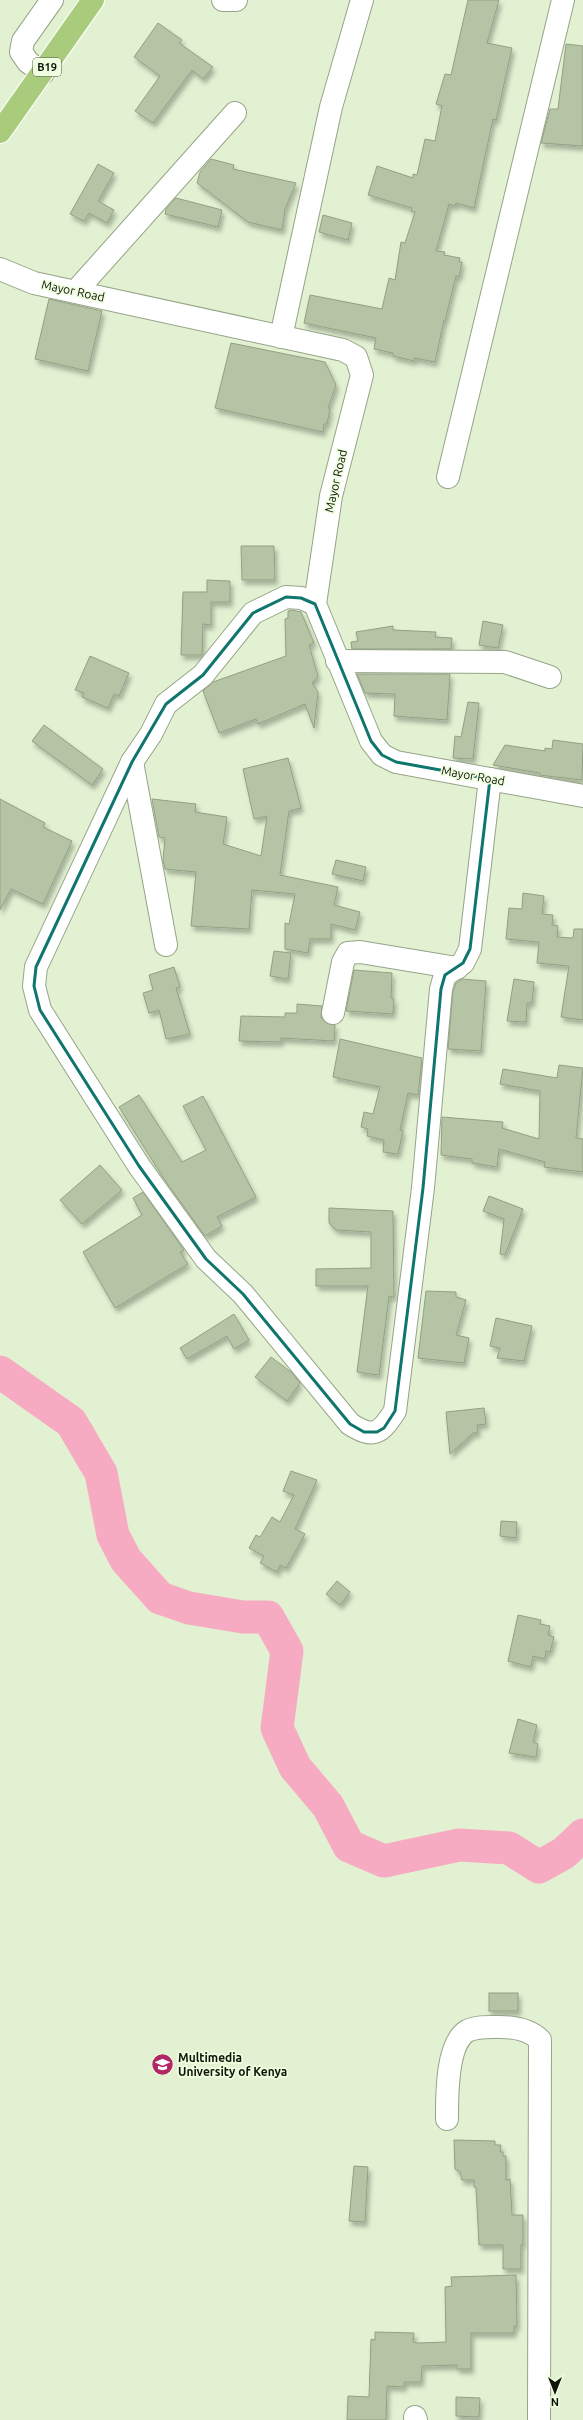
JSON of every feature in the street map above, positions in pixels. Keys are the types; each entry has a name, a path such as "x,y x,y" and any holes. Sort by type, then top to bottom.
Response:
{"highway":[{"name":"B19","path":"0,132 93,0"}],"street":[{"path":"43,73 28,62 21,52 23,41 52,0"},
{"path":"223,0 236,0"},
{"path":"281,337 330,107 362,0"},
{"path":"448,477 563,0"},
{"path":"76,291 235,113"},
{"name":"Mayor Road","path":"0,270 34,283 343,350 356,357 362,375 331,496 315,604 337,661 371,741 382,755 396,762 583,796"},
{"path":"315,604 301,598 286,597 253,613 203,675 166,704 151,734 132,762 36,967 34,986 40,1010 138,1166 206,1259 243,1294 350,1424 364,1432 377,1432 384,1428 395,1411 423,1188 440,989 446,975 463,964 470,949 490,779"},
{"path":"337,661 505,662 550,677"},
{"path":"132,762 166,945"},
{"path":"333,1012 343,962 348,953 360,952 457,968"},
{"path":"447,2120 447,2096 453,2054 460,2039 467,2032 482,2027 508,2027 525,2030 540,2040 539,2420"}],"highlighted area":[{"path":"286,597 301,598 315,604 371,741 382,755 396,762 490,779 470,949 463,963 445,975 441,989 423,1188 395,1411 384,1428 377,1432 364,1432 350,1424 243,1294 206,1259 139,1166 40,1010 34,986 36,967 132,762 166,704 203,675 253,613"}],"building":[{"path":"468,0 499,0 487,43 512,48 496,120 493,119 474,208 456,203 455,206 449,204 436,251 445,252 444,255 460,258 459,262 462,262 459,277 456,276 445,321 444,320 435,362 414,358 414,361 393,356 393,353 374,349 376,338 304,323 310,295 382,309 389,278 395,280 401,242 405,243 415,212 411,211 412,208 368,195 377,166 413,178 413,174 417,175 425,139 435,141 442,106 436,104 445,74 451,75"},
{"path":"158,23 182,40 179,43 213,67 203,79 192,70 153,123 135,111 160,76 134,57"},
{"path":"566,44 583,46 583,146 541,143 550,109 558,109"},
{"path":"211,159 234,165 233,169 296,183 285,209 282,230 248,222 197,183 200,172"},
{"path":"98,164 114,173 98,201 114,210 107,223 89,213 84,221 70,214"},
{"path":"176,198 222,210 218,227 165,214 166,209"},
{"path":"323,215 352,223 348,240 319,232"},
{"path":"49,299 102,311 88,371 35,359"},
{"path":"231,343 325,362 336,385 328,408 330,409 327,424 324,424 323,432 215,408"},
{"path":"241,546 274,546 275,580 242,580"},
{"path":"207,580 230,581 230,602 211,602 211,625 203,624 202,655 181,655 183,592 207,592"},
{"path":"291,610 301,612 314,643 309,645 318,676 312,683 318,692 314,728 305,704 258,724 256,719 219,733 203,691 213,682 286,656 285,619 288,618 288,611"},
{"path":"483,621 503,625 498,648 479,645"},
{"path":"393,626 393,630 436,632 435,637 452,638 451,649 352,649 351,642 358,641 356,632"},
{"path":"90,656 129,673 119,696 114,694 108,708 82,697 84,693 75,690"},
{"path":"357,674 450,674 447,720 394,716 395,694 365,693"},
{"path":"468,702 479,703 473,759 453,758 455,736 461,737"},
{"path":"44,725 103,769 92,785 32,741"},
{"path":"553,740 583,744 582,780 539,775 540,773 493,765 505,745 545,751 545,748 552,749"},
{"path":"288,758 301,808 289,811 280,875 338,887 334,905 360,912 355,930 331,924 331,939 310,939 308,953 285,949 285,923 289,924 295,894 252,890 249,929 191,926 196,872 165,869 163,860 165,838 159,837 152,799 196,804 195,812 227,817 223,844 261,856 267,816 254,819 243,769"},
{"path":"0,799 45,823 43,827 72,841 43,904 11,889 0,910"},
{"path":"336,860 366,867 363,881 332,874"},
{"path":"523,893 544,896 542,914 553,915 552,925 558,926 557,937 573,938 574,929 583,929 583,1020 561,1017 569,966 537,963 539,942 506,939 509,908 522,909"},
{"path":"274,951 291,953 288,979 270,976"},
{"path":"174,967 180,987 176,988 190,1034 166,1039 159,1010 149,1013 143,993 153,990 149,975"},
{"path":"354,970 392,973 391,998 394,999 393,1014 346,1011"},
{"path":"462,979 486,981 481,1051 448,1049 453,991 456,983"},
{"path":"514,979 534,982 532,1003 527,1003 526,1022 507,1021"},
{"path":"297,1004 322,1006 321,1017 325,1022 335,1025 334,1041 281,1038 281,1042 239,1041 241,1016 285,1017 285,1013 297,1013"},
{"path":"340,1039 422,1058 418,1095 408,1093 400,1130 403,1131 398,1154 383,1152 384,1140 367,1136 368,1129 361,1127 364,1112 373,1114 380,1087 333,1077"},
{"path":"559,1065 583,1068 576,1138 583,1139 583,1172 544,1167 545,1162 499,1149 497,1167 472,1163 472,1159 441,1155 442,1117 503,1122 502,1128 539,1139 540,1091 500,1084 503,1069 557,1078"},
{"path":"139,1095 182,1162 206,1150 183,1106 203,1096 256,1197 217,1217 222,1226 205,1236 164,1179 119,1107"},
{"path":"100,1165 122,1190 82,1224 60,1200"},
{"path":"143,1192 184,1250 180,1252 188,1264 115,1308 83,1252 142,1215 133,1198"},
{"path":"489,1196 523,1209 505,1255 500,1254 504,1219 483,1211"},
{"path":"329,1208 393,1211 394,1297 389,1296 379,1375 357,1372 368,1286 316,1286 316,1269 371,1268 371,1232 336,1230 329,1223"},
{"path":"426,1291 456,1292 456,1297 466,1300 456,1335 469,1338 464,1363 418,1358"},
{"path":"234,1314 249,1340 234,1349 227,1336 187,1359 180,1348"},
{"path":"496,1318 532,1326 524,1361 497,1358 500,1348 490,1346"},
{"path":"271,1357 291,1372 300,1383 287,1401 255,1377"},
{"path":"484,1408 486,1424 477,1425 478,1433 473,1433 450,1454 446,1412"},
{"path":"291,1471 317,1480 295,1529 305,1534 286,1568 280,1565 277,1572 260,1563 264,1556 249,1548 256,1535 260,1537 272,1517 280,1522 294,1495 283,1491"},
{"path":"501,1521 517,1522 516,1538 500,1536"},
{"path":"337,1581 350,1592 340,1605 326,1594"},
{"path":"518,1615 541,1620 540,1624 550,1626 548,1635 554,1637 550,1652 546,1651 545,1659 533,1656 531,1667 508,1661"},
{"path":"518,1719 537,1725 533,1742 538,1744 536,1757 509,1753"},
{"path":"489,1993 518,1993 518,2011 489,2011"},
{"path":"454,2140 495,2141 495,2145 501,2145 500,2152 503,2152 503,2156 506,2156 506,2180 510,2179 512,2215 523,2215 521,2269 503,2269 503,2245 479,2245 476,2187 474,2187 474,2180 462,2180 460,2172 455,2169"},
{"path":"354,2166 368,2167 365,2222 349,2221"},
{"path":"516,2275 517,2326 514,2326 514,2333 471,2333 471,2369 457,2369 457,2365 422,2366 421,2382 404,2382 404,2387 387,2386 386,2420 347,2420 348,2396 369,2397 371,2339 375,2340 375,2332 414,2333 413,2342 417,2343 446,2342 445,2287 452,2286 451,2277"},
{"path":"456,2397 480,2398 479,2417 456,2416"}],"waterway":[{"path":"0,1372 71,1422 101,1473 113,1535 126,1560 160,1598 189,1608 243,1617 268,1617 287,1651 277,1728 295,1767 328,1806 349,1846 384,1861 459,1845 509,1848 539,1867 564,1853 583,1835"}],"place":[{"name":"Multimedia University of Kenya","path":"163,2065"}]}
